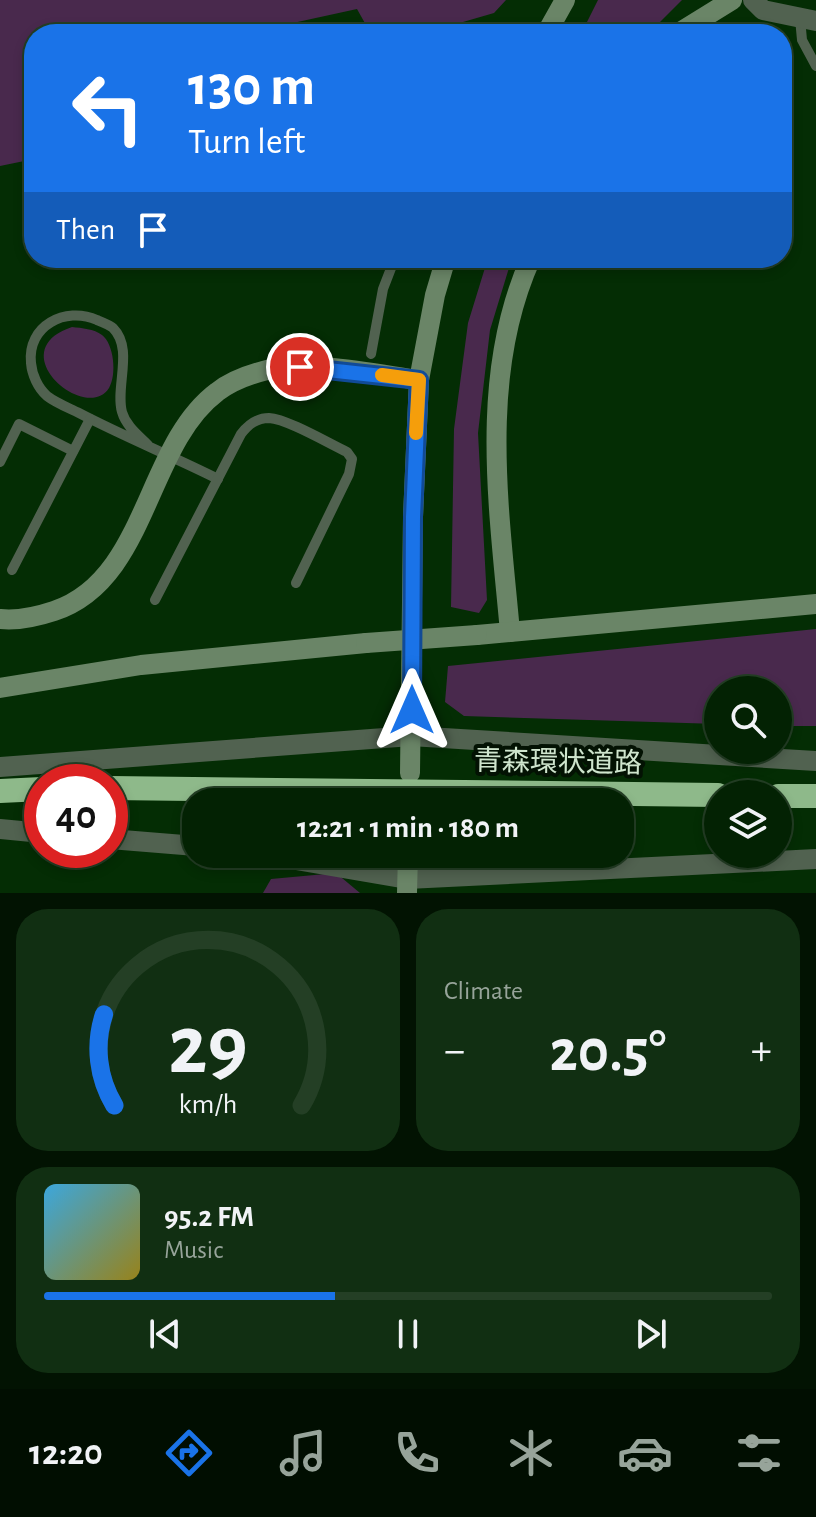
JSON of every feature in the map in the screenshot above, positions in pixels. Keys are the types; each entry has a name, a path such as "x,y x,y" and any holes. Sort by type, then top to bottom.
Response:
{"highway":[{"name":"青森環状道路","path":"128,788 704,795"},
{"path":"0,791 24,790"},
{"path":"792,796 816,796"}],"street":[{"path":"552,24 565,0"},
{"path":"693,24 732,0"},
{"path":"753,0 763,10 808,20"},
{"path":"410,773 413,517 419,380 443,268"},
{"path":"510,632 496,407 504,339 526,268"},
{"path":"0,619 38,617 86,595 107,573 128,542 170,455 195,414 217,392 269,369 300,367 419,380"},
{"path":"0,688 141,665 816,604"},
{"path":"0,767 411,736 816,761"},
{"path":"0,829 24,831"},
{"path":"128,840 182,845"},
{"path":"325,868 407,886 816,859"}],"lane":[{"path":"808,20 802,40 816,66"},
{"path":"371,354 383,289 391,268"},
{"path":"148,445 128,425 121,411 120,340 113,327 78,314 51,320 37,333 31,350 35,381 46,395 90,419 218,479"},
{"path":"12,570 90,419"},
{"path":"155,600 241,434 249,424 260,419 280,421 347,452 352,459 349,474 296,583"},
{"path":"0,462 19,424 73,451"}],"shaded area":[{"path":"0,0 506,0 494,13 456,24 365,24 357,9 288,24 24,24 24,161 0,166"},
{"path":"598,0 682,0 658,24 586,24"},
{"path":"485,268 509,268 490,330 478,433 487,600 479,613 451,607 454,429 468,323"},
{"path":"72,327 99,333 109,345 113,376 109,388 98,397 83,397 68,391 55,380 46,366 44,352 52,338"},
{"path":"816,629 816,726 792,726 792,676 704,676 704,724 464,716 445,702 448,666"},
{"path":"336,873 360,893 263,893 271,879"}],"slow traffic":[{"path":"382,375 419,380 416,433"}],"route":[{"path":"300,367 419,380 413,517 412,710"}]}
